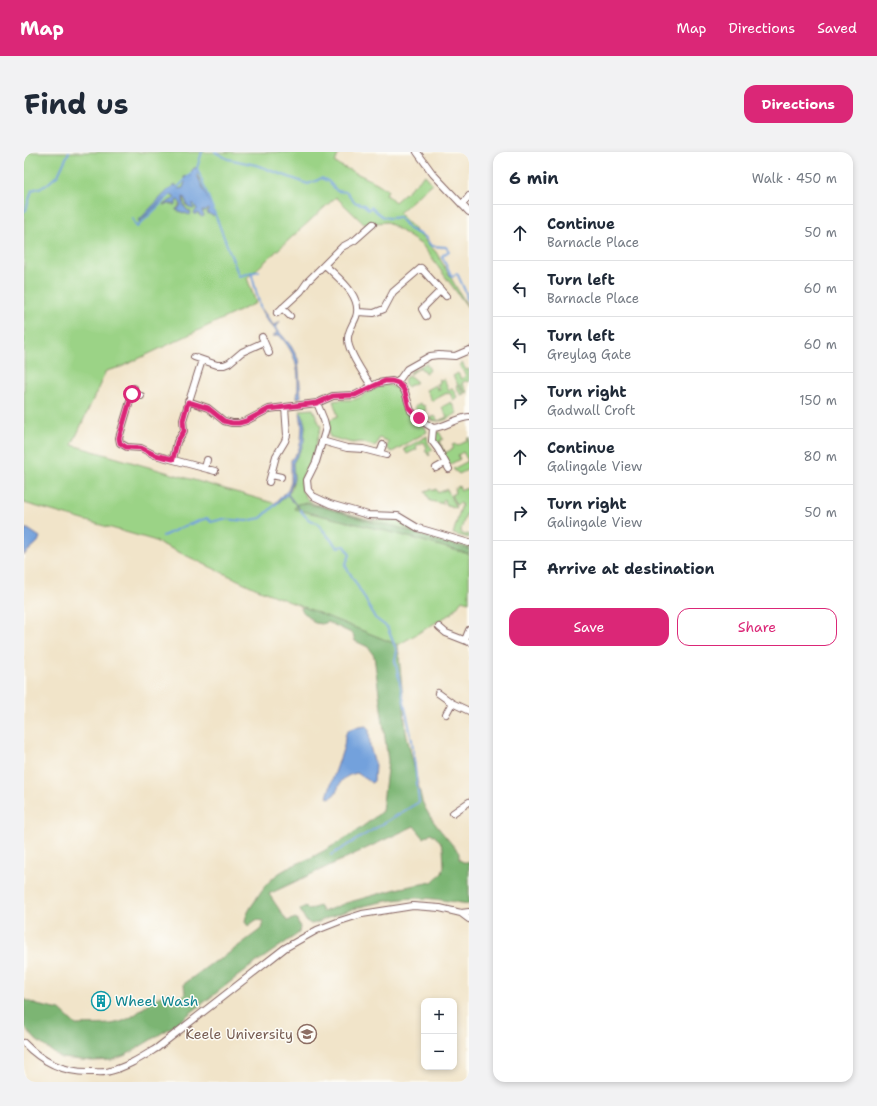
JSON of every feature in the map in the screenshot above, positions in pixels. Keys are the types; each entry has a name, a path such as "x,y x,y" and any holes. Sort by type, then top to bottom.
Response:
{"street":[{"path":"411,152 418,155 469,212"},
{"path":"462,205 469,196"},
{"path":"290,316 280,311 342,247 356,240 364,229 373,224"},
{"path":"325,264 349,290 358,305 358,312 347,339 349,347 372,386"},
{"path":"358,312 374,313 385,311 392,292 424,265 446,296"},
{"path":"426,316 422,309 441,290"},
{"path":"194,356 217,365 224,365 229,363 242,352 263,340 269,353"},
{"path":"398,383 406,369 430,356 455,356 469,350"},
{"path":"173,459 177,442 184,431 183,420 202,360"},
{"path":"188,402 208,408 224,421 232,423 246,421 269,409 317,403 333,396 355,395 385,381 398,383 405,392 411,411 425,423 434,428 443,426 460,418 469,417"},
{"path":"141,396 133,391 119,438 120,443 126,447 141,448 155,455 216,471"},
{"path":"317,403 325,424 325,430 316,462 307,480 307,486 313,496 330,504 368,515 398,516 418,528 469,543"},
{"path":"269,482 276,456 285,442 287,435 285,406"},
{"path":"434,428 432,441 449,469"},
{"path":"322,441 347,448 363,449 383,454 383,445"},
{"path":"205,468 207,460"},
{"path":"436,468 445,463"},
{"path":"272,475 280,477"},
{"path":"439,627 446,633 467,641 469,630"},
{"path":"438,693 452,703 469,710"},
{"path":"446,714 452,703"},
{"path":"453,813 469,802"},
{"path":"24,1043 43,1059 68,1070 79,1072 108,1072 140,1059 157,1048 285,948 317,930 362,914 413,906 440,908 461,913 469,912"},
{"path":"461,913 469,919"}],"green space":[{"path":"25,152 339,152 335,163 377,183 388,190 386,194 395,202 425,175 432,183 399,213 436,252 469,309 422,245 387,222 364,224 336,197 247,278 256,303 121,367 106,371 72,445 277,504 291,490 294,479 293,463 302,447 305,426 300,410 313,409 321,427 311,462 303,475 301,482 302,491 307,499 315,504 297,504 469,554 469,602 462,600 452,613 398,645 255,588 153,540 24,503","holes":["194,168 197,168 197,177 215,215 211,215 207,209 202,211 200,216 193,203 192,206 187,206 184,197 184,206 191,212 187,214 176,210 181,203 176,200 174,204 165,204 175,198 173,195 168,195 139,222 175,185 178,189 183,189 185,182 184,177 191,176"]},
{"path":"426,363 430,370 425,373 420,367 409,374 410,372"},
{"path":"462,363 466,370 469,369 469,382 465,381 462,383 467,392 465,393 459,385 464,394 461,395 453,376 458,373 461,379 466,376 459,365"},
{"path":"410,376 417,382 407,387 405,380 406,377"},
{"path":"439,379 444,379 449,390 452,388 457,397 453,400 450,393 447,393 432,401 426,390 435,385 438,390 440,390 437,384 440,383"},
{"path":"388,385 397,390 406,411 426,429 427,432 392,452 387,448 388,441 379,438 377,444 374,446 361,442 352,443 330,437 329,420 338,416 333,401 356,399 379,387"},
{"path":"451,402 457,413 447,419 438,421 447,417 442,407"},
{"path":"420,403 422,406 424,405 426,410 420,413 414,407"},
{"path":"435,416 438,421 433,420 429,419"},
{"path":"436,432 439,432 443,439 439,441 445,453 454,448 452,445 455,444 457,446 467,441 469,437 469,469 459,474 453,469 468,461 463,452 458,455 460,459 449,465 438,444 435,442 434,437"},
{"path":"427,436 428,443 433,450 428,452 430,455 429,456 425,450 427,448 424,442 416,446 417,449 407,454 404,449"},
{"path":"459,486 461,490 469,488 469,515 466,514 460,533 466,535 469,534 469,538 453,534 462,504 456,505 451,495 455,493 454,489"},
{"path":"432,489 433,491 436,489 438,493 447,489 456,508 447,505 444,499 442,501 444,504 430,501 425,491"},
{"path":"303,503 326,508 372,522 394,526 437,541 469,549 469,554 394,533 294,509 297,504"},
{"path":"315,504 336,510 316,505"},
{"path":"336,510 371,520 395,520 417,533 469,547 469,549 445,543 398,527 362,520"},
{"path":"304,607 398,645 406,732 422,801 434,822 459,853 459,859 463,862 469,862 469,904 417,898 391,900 340,913 316,923 311,924 306,921 300,910 305,906 309,910 319,906 323,912 346,903 400,888 432,882 441,874 444,867 443,848 440,841 431,833 424,838 414,826 269,894 287,921 296,918 300,927 299,933 247,969 175,1025 126,1055 112,1060 92,1061 61,1058 36,1040 24,1027 24,999 37,1005 60,1010 76,1025 118,1023 129,1018 158,997 171,993 179,999 185,994 184,984 261,929 263,921 256,920 248,926 245,922 248,911 271,879 284,870 313,857 343,840 382,811 388,761 374,656 368,647 355,641 353,634 328,622 322,624 315,623 300,609"}],"water":[{"path":"194,168 197,168 198,177 215,214 213,216 207,213 209,210 207,209 206,211 202,211 204,216 202,217 197,213 195,215 194,213 197,209 193,203 192,206 194,209 189,208 184,197 184,206 191,212 190,215 176,210 181,204 178,200 176,201 175,206 174,204 163,205 175,198 173,195 168,195 139,222 139,220 170,188 175,185 178,189 183,188 185,182 184,177 191,176"},
{"path":"261,308 274,326 280,321 276,328 291,346 298,359 301,397 297,398 298,380 296,364 290,349 279,335 273,337 277,332 267,320 260,309"},
{"path":"300,413 302,413 305,426 304,441 293,463 294,479 288,494 301,511 287,495 277,504 274,504 288,490 291,482 291,460 298,451 301,441 302,426"},
{"path":"24,529 28,529 40,537 38,542 24,555"},
{"path":"366,726 369,729 370,746 375,765 374,781 372,783 357,773 349,775 344,778 333,795 329,798 327,797 344,746 346,734 348,731 356,727"}],"waterway":[{"path":"24,211 26,210 32,190 45,186 58,175 69,152"},
{"path":"197,168 202,152"},
{"path":"215,152 228,159 256,165 308,184 321,178 328,181 337,191 347,192 354,202 364,205 369,210 371,207 386,218 399,217 409,229 425,237 431,246 446,247 449,251 442,256 452,277 457,273 469,302"},
{"path":"197,168 239,276 259,271"},
{"path":"177,188 192,173"},
{"path":"132,218 137,227 171,194"},
{"path":"251,272 261,310"},
{"path":"163,536 207,518 211,522 223,519 246,521 261,518 277,503"},
{"path":"300,510 308,519 317,523 337,547 345,546 350,555 345,565 375,618 387,627 397,651 395,660 412,740 419,802 331,855"}],"place":[{"name":"Wheel Wash","path":"101,1001"},
{"name":"Keele University","path":"307,1034"}],"route":[{"path":"132,394 119,438 120,443 126,447 141,448 155,455 173,459 177,442 183,435 183,420 188,402 208,408 224,421 239,423 269,409 317,403 333,396 355,395 385,381 392,381 398,383 402,387 407,397 409,408 419,418"}]}
